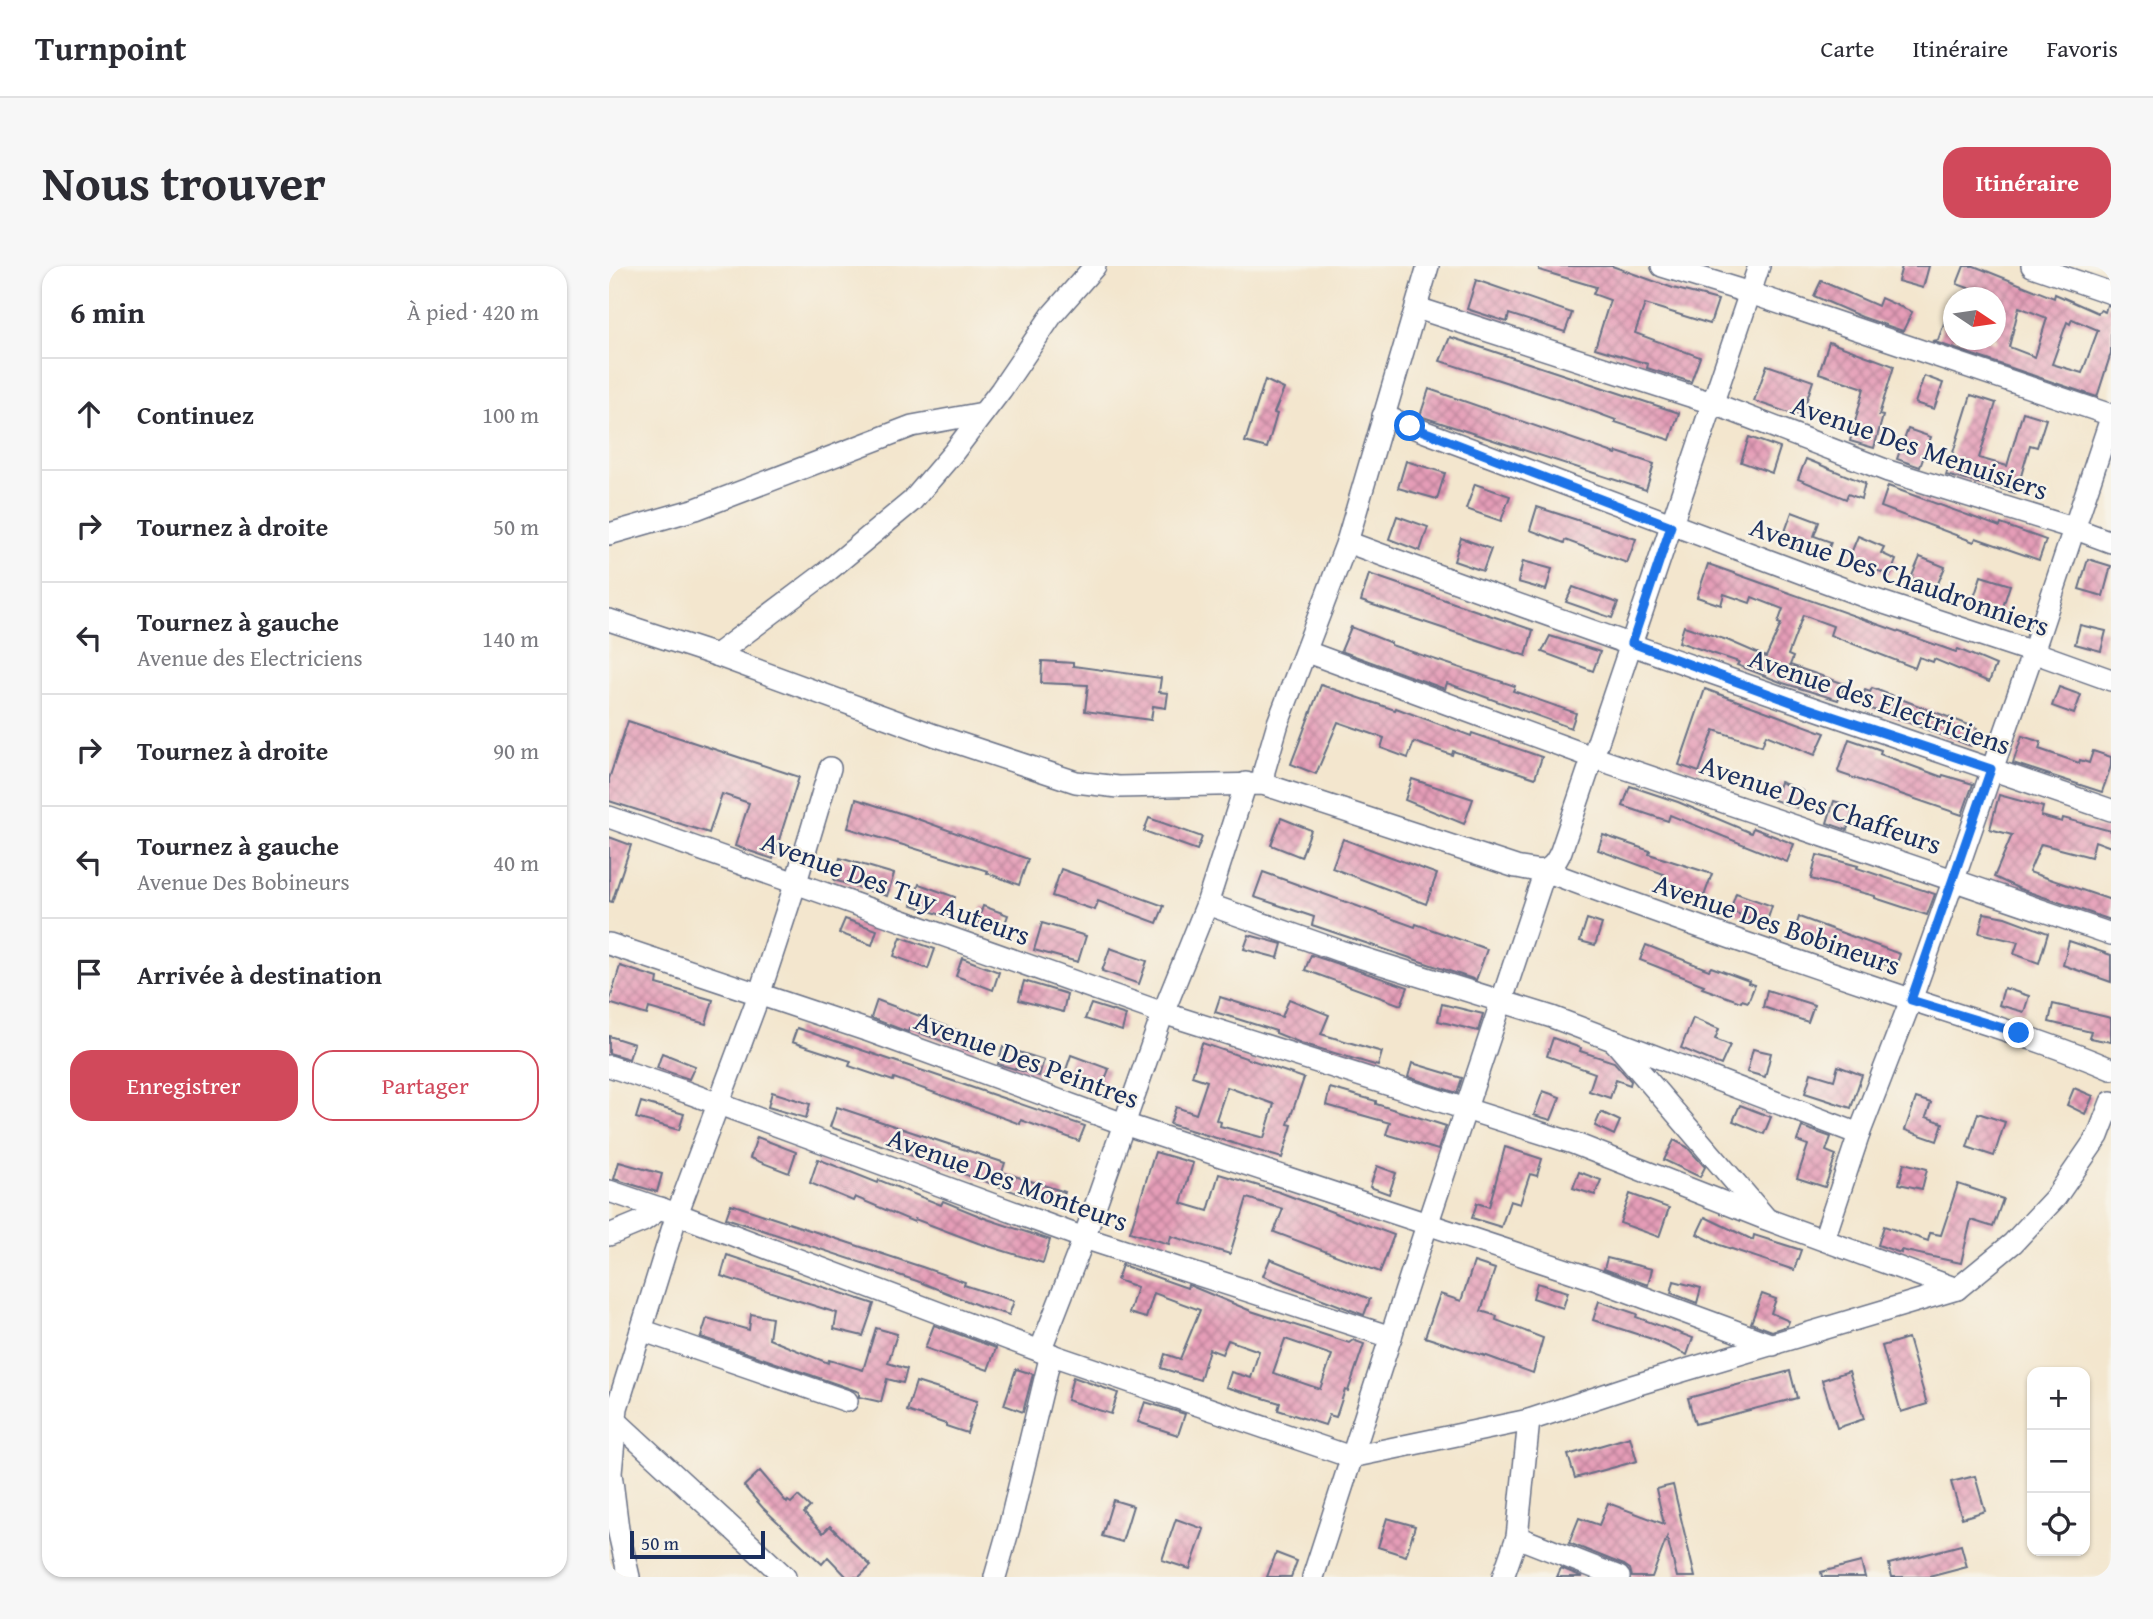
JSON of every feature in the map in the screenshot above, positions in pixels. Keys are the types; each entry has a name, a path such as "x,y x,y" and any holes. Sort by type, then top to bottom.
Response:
{"street":[{"path":"716,654 824,574 912,501 953,453 1052,315 1095,266"},
{"path":"995,1577 1009,1528 1046,1352 1163,1013 1254,783 1266,764 1278,723 1347,541 1428,266"},
{"path":"1662,266 1750,293 2111,417 1954,879 1859,1134 1824,1239"},
{"path":"1313,1577 1501,1000 1545,872 1562,852 1759,266"},
{"path":"2032,266 2111,293"},
{"name":"Avenue Des Menuisiers","path":"1417,308 1711,403 1888,471 2073,527 2111,542"},
{"path":"609,534 696,509 912,426 983,413"},
{"name":"Avenue Des Chaudronniers","path":"1383,416 1863,596 2111,680"},
{"name":"Avenue des Electriciens","path":"1347,541 1537,613 1632,643 1802,706 2111,810"},
{"name":"Avenue Des Bobineurs","path":"609,620 716,654 934,735 1076,782 1118,787 1254,783 1516,867 1545,872 1716,934 1911,1000 2019,1033 2111,1069"},
{"name":"Avenue Des Chaffeurs","path":"1307,652 1592,757 2111,934"},
{"path":"629,1577 618,1530 611,1473 613,1412 641,1331 669,1211 719,1104 759,995 830,768"},
{"name":"Avenue Des Tuy Auteurs","path":"609,817 1163,1013 1573,1143 1766,1219 1957,1289"},
{"path":"1207,905 1339,951 1501,1000 1612,1038 1859,1134"},
{"name":"Avenue Des Peintres","path":"609,944 866,1030 1124,1124 1594,1279 1773,1345"},
{"path":"1612,1038 1766,1219"},
{"name":"Avenue Des Monteurs","path":"609,1066 1084,1238 1391,1337"},
{"path":"609,1191 1046,1352 1351,1457 1529,1419 1957,1289 2013,1243 2056,1197 2098,1136 2111,1102"},
{"path":"609,1235 669,1211"},
{"path":"641,1331 847,1401"},
{"path":"613,1412 785,1577"},
{"path":"1503,1577 1517,1537 1529,1419"},
{"path":"1517,1537 1619,1577"}],"building":[{"path":"1539,266 1612,266 1673,288 1718,300 1710,324 1645,304 1635,333 1700,357 1691,382 1647,368 1648,364 1595,348 1610,300 1593,294 1596,287 1539,270"},
{"path":"1902,266 1929,266 1923,288 1898,281"},
{"path":"1964,266 1974,266 2054,298 2055,294 2098,313 2100,310 2105,312 2107,305 2111,306 2111,353 2097,397 1959,350 2006,350 2006,287 1965,287 1957,284","holes":["2019,307 2047,318 2035,357 2009,347","2072,319 2098,330 2082,373 2052,364 2067,322 2070,324"]},
{"path":"1476,280 1572,313 1565,332 1509,314 1507,322 1467,309"},
{"path":"1821,281 1878,306 1881,298 1912,312 1903,331 1814,296"},
{"path":"1943,326 1943,345 1932,341 1938,340"},
{"path":"1450,337 1679,413 1670,440 1615,422 1616,420 1570,403 1440,361"},
{"path":"1829,342 1894,366 1879,415 1883,416 1874,448 1850,441 1864,388 1819,373"},
{"path":"1767,365 1813,381 1801,417 1754,401"},
{"path":"1924,376 1943,383 1934,409 1915,403"},
{"path":"1265,380 1284,389 1274,413 1277,414 1267,448 1245,442"},
{"path":"1429,389 1616,454 1617,452 1654,464 1646,490 1420,416"},
{"path":"1971,395 1996,403 1979,458 2007,466 2023,412 2046,419 2037,447 2030,445 2016,493 1946,475"},
{"path":"1908,429 1931,437 1920,467 1897,459"},
{"path":"1749,437 1780,448 1772,473 1741,462"},
{"path":"1806,459 1865,483 1861,499 1848,494 1846,499 1798,479"},
{"path":"1406,461 1445,473 1437,499 1398,488"},
{"path":"1475,484 1510,496 1501,521 1466,509"},
{"path":"1888,486 2000,527 2001,524 2046,540 2039,560 1976,538 1974,542 1881,507"},
{"path":"1537,507 1636,539 1627,563 1530,530"},
{"path":"1792,512 1819,522 1814,536 1831,542 1826,556 1782,540"},
{"path":"1397,516 1428,527 1420,551 1389,539"},
{"path":"1858,536 1884,547 1881,553 1896,560 1890,576 1849,558"},
{"path":"1461,538 1491,549 1483,571 1454,561"},
{"path":"1920,557 1945,567 1936,588 1911,578"},
{"path":"2088,559 2111,566 2103,596 2079,589"},
{"path":"1523,561 1552,569 1546,590 1518,582"},
{"path":"1708,564 1956,652 1958,649 1996,665 1989,682 1934,659 1933,662 1919,657 1915,668 1830,635 1833,626 1803,615 1788,655 1793,657 1790,665 1845,684 1838,700 1783,683 1737,665 1739,662 1679,642 1684,626 1727,640 1766,657 1781,624 1778,623 1783,609 1752,597 1750,603 1724,594 1721,605 1697,597"},
{"path":"1369,574 1533,630 1526,656 1361,601"},
{"path":"1981,576 2010,585 2001,613 1972,604"},
{"path":"1573,587 1618,603 1612,618 1566,602"},
{"path":"2080,625 2106,631 2101,651 2075,644"},
{"path":"1351,627 1391,645 1515,686 1513,691 1576,713 1571,728 1447,683 1445,689 1341,651"},
{"path":"1550,636 1600,652 1593,671 1542,652"},
{"path":"1042,661 1073,663 1073,666 1161,678 1159,692 1168,693 1166,708 1153,706 1151,720 1085,711 1088,685 1041,683"},
{"path":"1321,685 1542,757 1535,778 1453,751 1452,755 1414,742 1408,758 1381,748 1384,738 1338,722 1316,774 1291,764"},
{"path":"2059,687 2081,695 2074,714 2052,706"},
{"path":"1872,688 1977,728 1971,746 1860,705 1865,690 1870,692"},
{"path":"1705,689 1825,733 1815,755 1766,735 1762,746 1714,730 1699,772 1679,765"},
{"path":"628,721 799,777 773,859 735,846 749,803 722,794 709,833 609,801 609,779"},
{"path":"2022,736 2041,742 2039,749 2079,763 2080,760 2089,763 2093,751 2111,757 2111,766 2102,792 2013,763"},
{"path":"1849,739 1881,750 1880,754 1942,777 1943,775 1973,784 1962,815 1839,773"},
{"path":"1412,779 1473,799 1464,824 1405,800"},
{"path":"1780,782 1803,791 1797,808 1774,800"},
{"path":"1630,786 1678,802 1751,833 1753,828 1794,844 1787,862 1670,815 1668,821 1623,806"},
{"path":"1999,795 2043,807 2041,816 2062,822 2063,818 2111,831 2111,847 2095,841 2091,857 2041,844 2029,872 2111,900 2111,920 2020,889 1994,877 2012,835 1990,829"},
{"path":"856,799 1028,859 1019,885 987,873 988,871 848,828"},
{"path":"1834,801 1854,807 1847,830 1827,823"},
{"path":"1149,818 1202,837 1197,850 1144,831"},
{"path":"1281,818 1311,830 1301,857 1271,845"},
{"path":"1603,835 1650,851 1649,854 1712,874 1704,896 1661,883 1664,874 1598,850"},
{"path":"609,837 631,845 612,902 609,901"},
{"path":"1343,839 1437,874 1426,904 1332,868"},
{"path":"1817,855 1858,866 1857,868 1935,894 1927,915 1875,896 1811,879"},
{"path":"840,858 894,874 887,896 834,880"},
{"path":"1061,869 1164,906 1157,923 1098,901 1095,910 1052,896"},
{"path":"1263,872 1415,927 1416,924 1487,949 1476,980 1312,925 1314,917 1254,897"},
{"path":"919,884 955,897 947,917 912,905"},
{"path":"1736,893 1772,906 1766,924 1730,911"},
{"path":"983,906 1008,915 1001,935 976,926"},
{"path":"1984,913 2005,917 2048,933 2039,963 2014,954 2018,942 1979,933"},
{"path":"1799,917 1900,954 1895,968 1832,946 1831,949 1793,936"},
{"path":"845,919 877,930 872,945 839,933"},
{"path":"1587,919 1602,924 1595,945 1580,941"},
{"path":"1042,923 1086,936 1078,962 1034,950"},
{"path":"1249,935 1282,944 1278,958 1244,949"},
{"path":"901,937 935,949 928,969 894,956"},
{"path":"2069,941 2111,955 2111,982 2063,965"},
{"path":"1646,945 1709,970 1711,967 1749,981 1748,983 1755,985 1748,1002 1702,988 1704,985 1640,960"},
{"path":"1110,948 1147,961 1139,984 1102,971"},
{"path":"1311,955 1408,987 1401,1005 1305,970"},
{"path":"962,958 999,972 993,990 956,976"},
{"path":"620,966 658,978 657,984 713,1000 706,1024 649,1008 647,1015 609,1003"},
{"path":"1024,981 1067,994 1063,1012 1019,1000"},
{"path":"2004,988 2029,996 2024,1012 1999,1005"},
{"path":"1767,990 1814,1005 1808,1022 1763,1007"},
{"path":"1220,997 1282,1017 1289,999 1329,1015 1321,1034 1382,1052 1378,1066 1301,1043 1276,1031 1215,1012"},
{"path":"877,1000 978,1038 973,1052 871,1018"},
{"path":"1091,1004 1126,1015 1122,1031 1085,1019"},
{"path":"1442,1004 1483,1014 1478,1031 1438,1021"},
{"path":"2053,1004 2111,1018 2111,1042 2089,1038 2091,1032 2049,1022"},
{"path":"1693,1018 1719,1029 1715,1039 1730,1045 1721,1065 1681,1048"},
{"path":"797,1028 1085,1126 1079,1141 1021,1120 1020,1124 894,1078 893,1081 849,1066 851,1061 792,1042"},
{"path":"609,1036 634,1044 629,1059 609,1053"},
{"path":"1553,1038 1581,1048 1580,1051 1614,1062 1631,1081 1630,1085 1616,1080 1610,1098 1589,1091 1595,1073 1547,1056"},
{"path":"1202,1043 1304,1078 1288,1124 1292,1125 1282,1158 1170,1124 1176,1107 1196,1114 1207,1081 1192,1076","holes":["1227,1087 1274,1104 1264,1138 1220,1126 1221,1122 1216,1120"]},
{"path":"1003,1047 1044,1060 1039,1076 998,1064"},
{"path":"1753,1049 1771,1053 1765,1077 1747,1072"},
{"path":"662,1053 695,1066 689,1079 657,1068"},
{"path":"1071,1055 1109,1069 1102,1087 1065,1073"},
{"path":"1412,1063 1462,1078 1457,1093 1408,1077"},
{"path":"1838,1066 1862,1075 1851,1108 1805,1093 1811,1073 1834,1080"},
{"path":"1330,1088 1446,1126 1438,1150 1386,1134 1390,1123 1326,1105"},
{"path":"2074,1088 2093,1096 2085,1114 2067,1105"},
{"path":"1543,1091 1560,1097 1551,1120 1534,1115"},
{"path":"772,1092 810,1104 806,1118 768,1107"},
{"path":"1916,1098 1931,1103 1926,1117 1943,1123 1937,1141 1905,1130"},
{"path":"641,1102 684,1114 679,1130 636,1118"},
{"path":"1740,1105 1771,1117 1764,1134 1733,1121"},
{"path":"837,1107 1005,1163 1002,1172 1065,1192 1060,1208 830,1127"},
{"path":"1601,1112 1620,1121 1614,1135 1595,1126"},
{"path":"1978,1113 2005,1122 1994,1156 1967,1147"},
{"path":"1802,1127 1831,1137 1826,1151 1836,1155 1825,1187 1797,1178 1808,1145 1797,1141"},
{"path":"757,1137 796,1152 789,1173 750,1158"},
{"path":"1674,1140 1687,1147 1705,1167 1700,1177 1664,1160"},
{"path":"1505,1147 1542,1159 1537,1176 1530,1174 1520,1204 1510,1201 1501,1227 1472,1218 1477,1203 1489,1207"},
{"path":"1155,1152 1193,1163 1181,1203 1208,1211 1219,1174 1279,1192 1394,1235 1380,1272 1274,1232 1283,1209 1247,1198 1230,1254 1171,1236 1169,1244 1130,1232"},
{"path":"818,1159 941,1205 943,1201 1050,1240 1043,1263 978,1243 915,1219 914,1222 855,1197 853,1201 810,1183"},
{"path":"619,1162 662,1174 657,1192 614,1179"},
{"path":"1904,1163 1927,1169 1922,1189 1899,1184"},
{"path":"1377,1166 1396,1173 1389,1194 1370,1187"},
{"path":"1579,1172 1601,1180 1595,1195 1573,1188"},
{"path":"1958,1184 2003,1199 1993,1227 1971,1220 1961,1263 1901,1250 1901,1253 1878,1245 1884,1226 1928,1241 1930,1233 1941,1235"},
{"path":"1630,1194 1669,1208 1659,1237 1620,1223"},
{"path":"731,1204 922,1267 965,1282 964,1285 1014,1301 1009,1315 917,1281 726,1218"},
{"path":"1705,1217 1753,1240 1754,1235 1801,1250 1794,1270 1720,1245 1697,1234"},
{"path":"727,1255 874,1304 863,1336 834,1329 837,1313 721,1276"},
{"path":"1607,1258 1652,1269 1648,1285 1604,1269"},
{"path":"1270,1259 1370,1299 1364,1315 1263,1276"},
{"path":"1474,1262 1495,1269 1481,1311 1497,1316 1496,1320 1543,1338 1533,1373 1425,1337 1440,1294 1461,1301"},
{"path":"1122,1265 1187,1288 1188,1285 1191,1286 1251,1311 1349,1343 1353,1340 1364,1344 1336,1417 1329,1415 1325,1425 1278,1410 1280,1403 1226,1387 1231,1372 1251,1378 1259,1351 1228,1340 1222,1354 1209,1349 1200,1380 1161,1368 1165,1354 1180,1359 1200,1310 1154,1293 1146,1318 1129,1313 1137,1287 1117,1280","holes":["1285,1339 1332,1355 1320,1389 1273,1373"]},
{"path":"1674,1281 1701,1288 1697,1303 1671,1293"},
{"path":"1537,1283 1568,1292 1563,1308 1533,1298"},
{"path":"1762,1294 1776,1299 1771,1313 1789,1321 1787,1326 1772,1331 1751,1323"},
{"path":"1599,1301 1693,1338 1687,1355 1652,1339 1593,1320"},
{"path":"751,1314 772,1318 769,1339 828,1363 829,1360 863,1370 876,1328 897,1334 888,1363 907,1369 903,1383 887,1379 881,1402 859,1397 859,1392 701,1337 707,1318 749,1330"},
{"path":"934,1325 996,1348 988,1370 925,1348"},
{"path":"1908,1338 1927,1404 1901,1412 1882,1346"},
{"path":"1016,1369 1033,1374 1023,1412 1004,1405"},
{"path":"1790,1371 1797,1398 1695,1424 1688,1398"},
{"path":"1849,1371 1864,1419 1837,1428 1822,1380"},
{"path":"1073,1377 1118,1393 1111,1414 1067,1400"},
{"path":"916,1382 977,1401 967,1433 907,1411"},
{"path":"1145,1402 1185,1414 1178,1435 1138,1422"},
{"path":"1630,1437 1637,1461 1575,1478 1568,1455"},
{"path":"760,1471 787,1503 791,1503 798,1496 810,1507 804,1513 823,1533 830,1526 871,1566 859,1577 847,1577 828,1557 822,1564 763,1508 744,1486"},
{"path":"1975,1476 1985,1511 1962,1518 1951,1482"},
{"path":"1673,1485 1695,1577 1677,1577 1667,1537 1652,1577 1632,1577 1630,1569 1624,1565 1569,1543 1579,1518 1599,1525 1608,1503 1664,1524 1656,1489"},
{"path":"1113,1500 1133,1506 1122,1542 1102,1536"},
{"path":"1387,1518 1415,1526 1406,1556 1378,1547"},
{"path":"1176,1519 1204,1529 1190,1569 1162,1560"},
{"path":"1961,1545 1967,1567 1929,1577 1892,1577 1889,1564"},
{"path":"1276,1553 1297,1561 1291,1577 1267,1577"},
{"path":"1861,1562 1865,1577 1822,1577 1821,1572"},
{"path":"1561,1568 1583,1577 1557,1577"}],"route":[{"path":"1410,426 1671,526 1632,643 1802,706 1991,769 1911,1000 2019,1033"}]}
